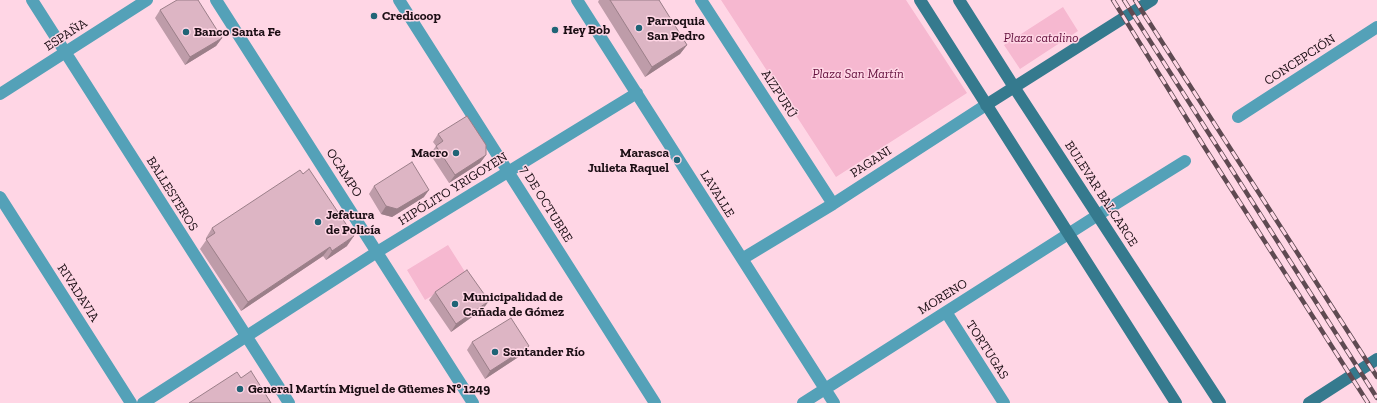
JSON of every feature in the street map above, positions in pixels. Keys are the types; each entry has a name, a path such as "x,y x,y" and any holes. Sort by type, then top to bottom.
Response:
{"main road":[{"path":"920,0 1176,403"},
{"name":"BULEVAR BALCARCE","path":"959,0 1220,403"},
{"name":"PAGANI","path":"986,104 1152,0"},
{"path":"1309,403 1377,359"}],"street":[{"name":"BALLESTEROS","path":"32,0 289,403"},
{"name":"ESPAÑA","path":"0,94 148,0"},
{"name":"OCAMPO","path":"216,0 473,403"},
{"name":"7 DE OCTUBRE","path":"400,0 655,403"},
{"name":"LAVALLE","path":"577,0 834,403"},
{"name":"AIZPURÚ","path":"701,0 832,204"},
{"name":"CONCEPCIÓN","path":"1238,118 1377,27"},
{"name":"HIPÓLITO YRIGOYEN","path":"143,403 377,252 637,93"},
{"name":"PAGANI","path":"742,259 832,204 986,104"},
{"name":"MORENO","path":"803,403 1098,215 1185,162"},
{"name":"RIVADAVIA","path":"0,197 132,403"},
{"name":"TORTUGAS","path":"946,312 1004,403"}],"green space":[{"name":"Plaza San Martín","path":"721,0 906,0 967,93 836,177"},
{"name":"Plaza catalino","path":"1063,7 1078,31 1020,69 1004,45"},
{"path":"448,245 467,275 425,300 407,270"}],"building":[{"name":"Banco Santa Fe","path":"177,0 198,0 222,38 190,57 160,10"},
{"name":"Parroquia San Pedro","path":"610,0 659,0 687,45 652,67"},
{"name":"Macro","path":"467,116 486,145 486,155 455,175 436,146 443,141 438,134"},
{"path":"412,162 429,190 397,209 386,206 374,186"},
{"path":"309,169 354,236 332,251 330,247 248,302 206,239 215,233 212,228 300,170 303,174"},
{"path":"467,270 489,301 456,324 435,292"},
{"name":"Santander Río","path":"511,318 529,346 490,371 472,342"},
{"name":"General Martín Miguel de Güemes N° 1249","path":"251,371 271,403 189,403 237,372 241,378"}],"railway":[{"path":"1113,0 1205,148 1368,403"},
{"path":"1124,0 1377,398"},
{"path":"1135,0 1377,377"}],"place":[{"name":"Credicoop","path":"374,16"},
{"name":"Parroquia San Pedro","path":"639,28"},
{"name":"Hey Bob","path":"555,30"},
{"name":"Banco Santa Fe","path":"186,32"},
{"name":"Macro","path":"456,153"},
{"name":"Marasca Julieta Raquel","path":"677,160"},
{"name":"Jefatura de Policía","path":"318,222"},
{"name":"Municipalidad de Cañada de Gómez","path":"455,304"},
{"name":"Santander Río","path":"495,352"},
{"name":"General Martín Miguel de Güemes N° 1249","path":"240,389"}]}
